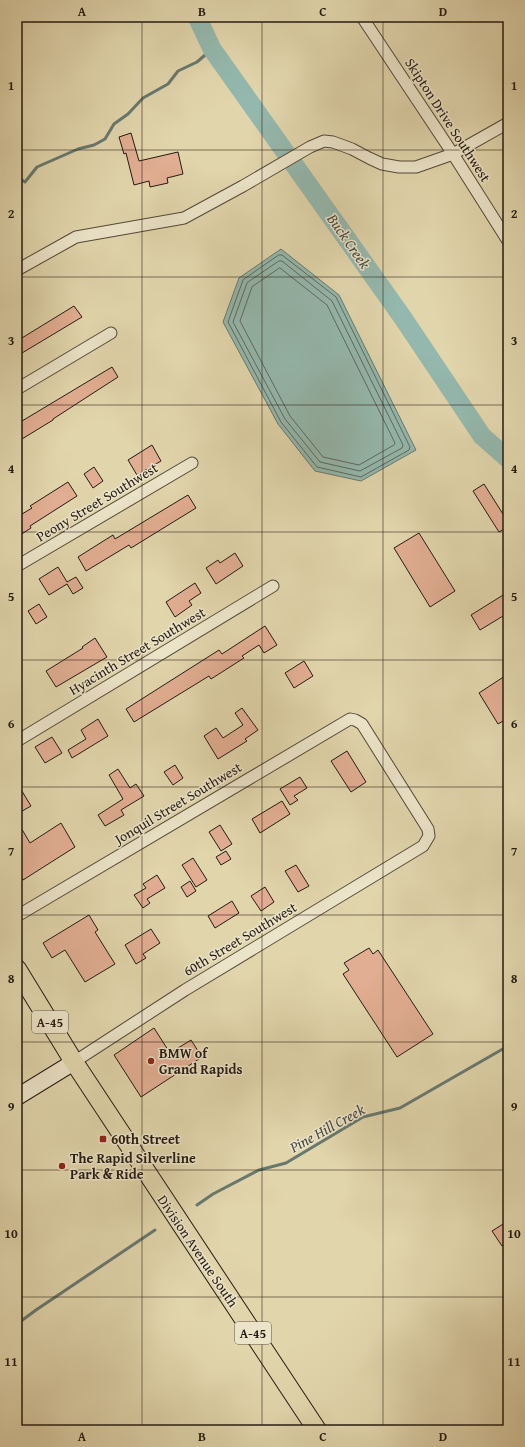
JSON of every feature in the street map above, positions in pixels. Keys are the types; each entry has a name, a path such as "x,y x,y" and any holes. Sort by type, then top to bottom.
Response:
{"main road":[{"name":"Division Avenue South","path":"17,969 74,1062 317,1430"},
{"path":"17,1097 74,1062"}],"street":[{"name":"Skipton Drive Southwest","path":"362,17 454,154 508,241"},
{"path":"17,270 76,237 184,218 210,205 310,147 324,141 333,142 352,149 382,164 399,168 416,167 454,154 508,123"},
{"path":"17,389 111,333"},
{"name":"Peony Street Southwest","path":"17,566 192,463"},
{"name":"Hyacinth Street Southwest","path":"17,741 273,586"},
{"name":"Jonquil Street Southwest","path":"17,916 350,719 355,720"},
{"name":"60th Street Southwest","path":"74,1062 191,986 423,846 429,836 426,825 362,724 355,720"}],"water":[{"path":"281,249 339,295 416,450 361,481 315,471 278,424 223,322 239,278"}],"building":[{"path":"131,133 139,161 178,152 183,174 167,178 168,183 150,187 149,181 134,185 126,153 124,154 119,137"},
{"path":"74,306 82,317 17,356 17,341"},
{"path":"112,367 118,377 17,442 17,424"},
{"path":"152,445 161,461 137,475 128,460"},
{"path":"94,467 103,481 93,488 84,474"},
{"path":"68,482 77,496 30,526 31,528 17,537 17,517 32,508 30,506"},
{"path":"484,484 508,522 508,527 499,532 473,491"},
{"path":"188,495 196,508 131,548 129,545 86,571 78,557 113,535 115,539"},
{"path":"419,533 455,591 430,607 394,548"},
{"path":"235,553 243,566 216,584 206,568 218,560 220,563"},
{"path":"58,567 67,582 76,577 83,588 73,594 67,584 49,595 39,579"},
{"path":"195,583 201,593 189,601 192,605 175,617 166,602"},
{"path":"508,592 508,613 480,630 471,615"},
{"path":"39,604 47,617 36,624 28,611"},
{"path":"265,626 277,645 264,653 259,645 242,656 244,658 211,679 209,676 134,722 126,709 219,650 222,654"},
{"path":"95,638 107,657 56,687 46,671 83,648 82,647"},
{"path":"304,661 313,676 294,688 285,673"},
{"path":"508,674 508,718 498,724 479,693"},
{"path":"242,708 258,730 245,739 247,741 218,759 204,736 216,728 223,738 243,725 235,713"},
{"path":"98,719 108,736 72,758 68,750 86,739 81,730"},
{"path":"52,737 62,753 45,763 35,747"},
{"path":"347,751 366,782 351,792 331,761"},
{"path":"175,765 183,778 173,785 164,772"},
{"path":"118,769 130,788 136,784 144,796 121,810 124,815 105,826 98,815 123,799 109,775"},
{"path":"300,777 307,788 294,796 298,800 290,805 280,789"},
{"path":"17,783 31,806 17,814"},
{"path":"282,801 290,814 260,833 252,819"},
{"path":"17,821 30,843 61,823 75,847 23,880 17,871"},
{"path":"220,825 232,844 221,851 209,832"},
{"path":"226,851 231,859 221,865 216,857"},
{"path":"193,858 207,880 196,887 182,865"},
{"path":"296,865 309,886 298,892 285,871"},
{"path":"157,875 165,888 147,899 150,903 143,908 134,895 146,888 143,884"},
{"path":"190,881 196,891 187,897 181,887"},
{"path":"265,887 274,902 261,911 251,896"},
{"path":"232,901 239,913 215,928 208,916"},
{"path":"89,915 98,930 95,932 115,964 85,982 65,950 52,958 43,943"},
{"path":"151,929 160,943 143,954 146,958 136,964 125,945"},
{"path":"369,948 373,954 378,950 433,1034 397,1057 343,974 349,970 344,963"},
{"path":"154,1028 170,1053 191,1040 202,1057 141,1097 114,1055"},
{"path":"508,1221 508,1242 502,1246 492,1231"}],"waterway":[{"name":"Buck Creek","path":"197,17 212,49 403,318 482,436 508,459"},
{"path":"17,177 25,182 37,167 78,149 94,145 105,139 114,124 128,114 143,98 168,84 178,71 197,62 212,49"},
{"name":"Pine Hill Creek","path":"197,1205 213,1194 259,1170 286,1163 363,1117 400,1108 508,1046"},
{"name":"Pine Hill Creek","path":"17,1324 155,1230"}],"place":[{"name":"BMW of Grand Rapids","path":"151,1061"},
{"name":"60th Street","path":"103,1139"},
{"name":"The Rapid Silverline Park & Ride","path":"62,1166"}]}
